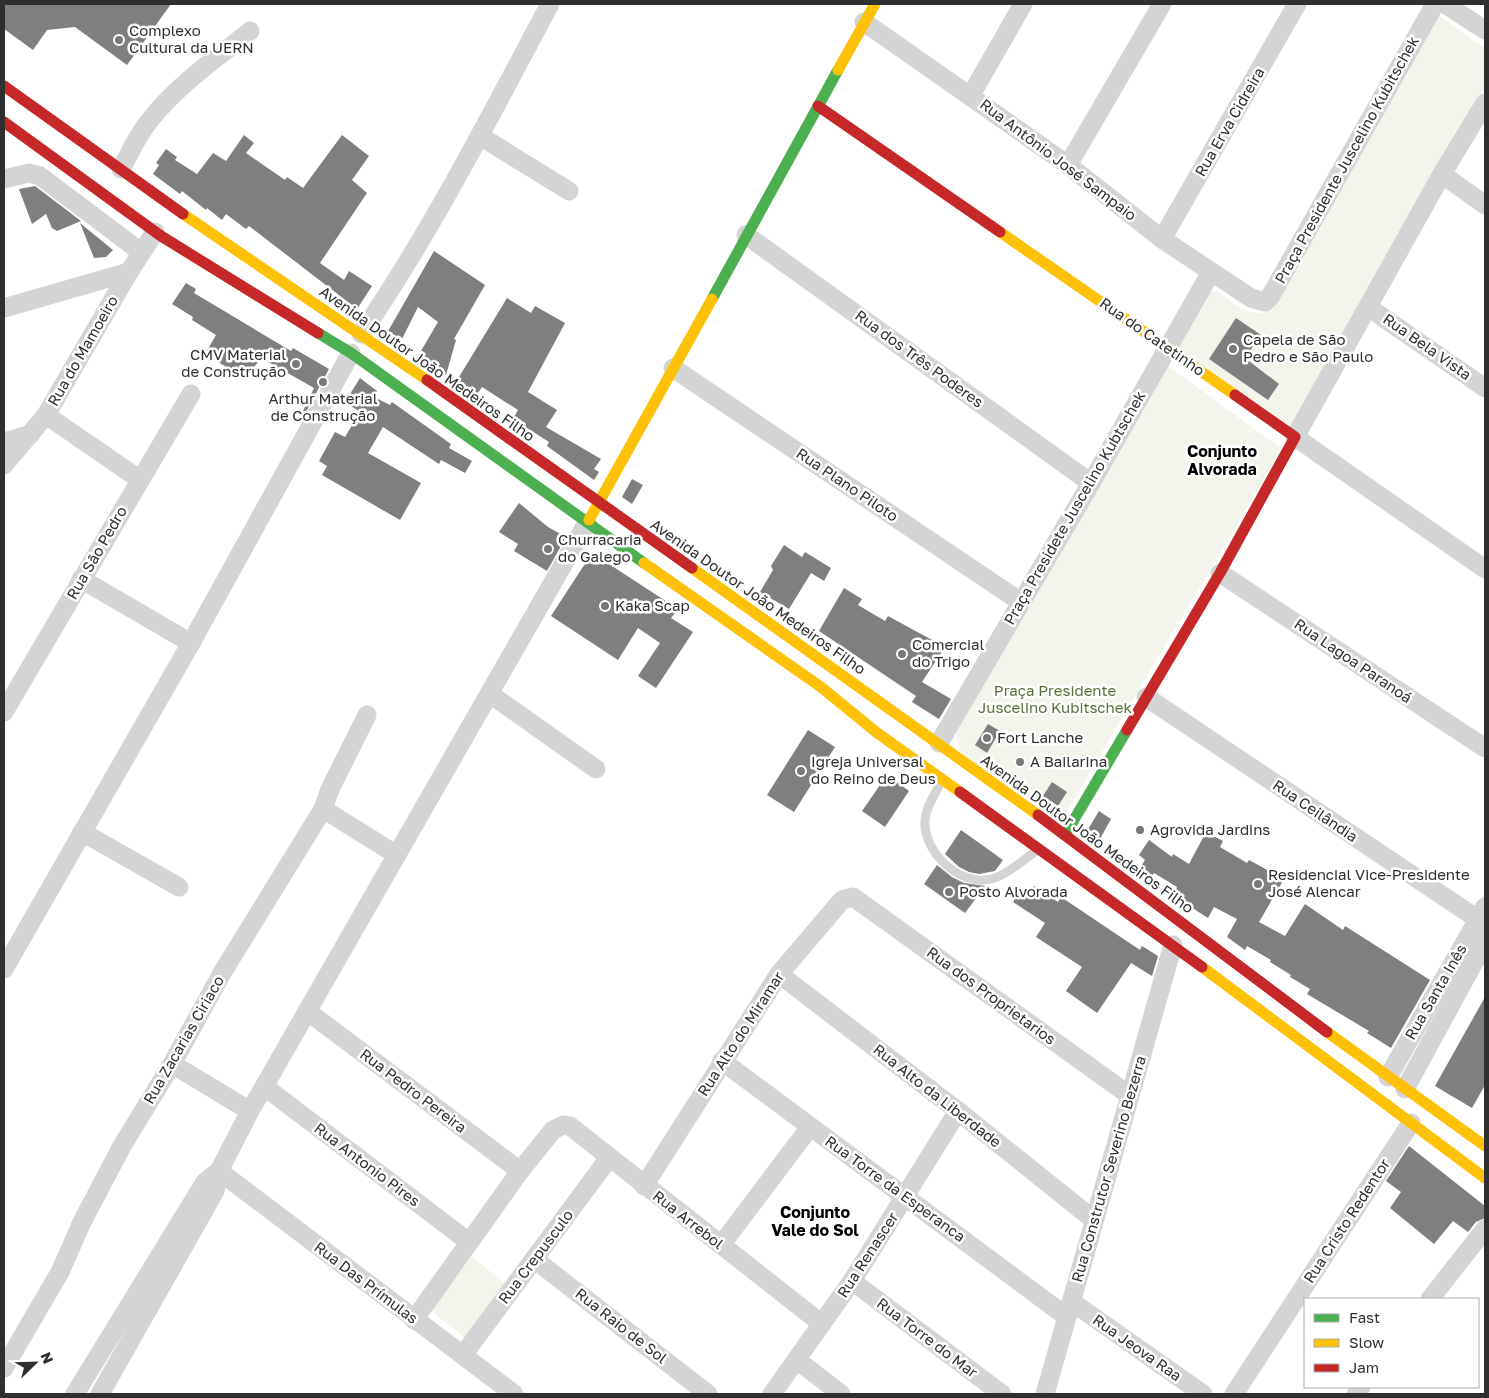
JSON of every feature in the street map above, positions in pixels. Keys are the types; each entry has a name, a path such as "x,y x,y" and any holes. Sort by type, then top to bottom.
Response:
{"main road":[{"path":"587,523 875,4"},
{"name":"Avenida Doutor João Medeiros Filho","path":"4,86 233,248 361,334 939,743 1388,1077 1485,1146"},
{"name":"Rua do Catetinho","path":"818,106 1295,437"},
{"path":"24,116 54,123"},
{"path":"4,122 155,232 351,353 587,523 821,687 881,725 942,779 1038,850 1173,945 1485,1178"},
{"path":"123,210 154,221 223,259 233,248"},
{"path":"970,799 1006,814 1051,843 1065,835 1220,573 1295,437"},
{"path":"881,725 890,720 928,743 939,743"}],"street":[{"path":"361,334 391,291 450,193 550,4"},
{"path":"971,95 1024,4"},
{"path":"1068,165 1162,4"},
{"name":"Rua Erva Cidreira","path":"1162,239 1297,4"},
{"name":"Praça Presidente Juscelino Kubitschek","path":"1251,298 1265,302 1270,297 1435,4"},
{"path":"1445,4 1485,30"},
{"name":"Rua Antônio José Sampaio","path":"864,22 971,95 1068,165 1162,239 1251,298"},
{"path":"121,170 148,121 158,110 177,91 250,31"},
{"path":"1295,437 1442,174 1485,103"},
{"path":"480,136 569,191"},
{"path":"4,179 29,173 40,176 141,252"},
{"path":"1442,174 1485,205"},
{"name":"Rua do Mamoeiro","path":"4,465 46,415 129,272 155,232"},
{"name":"Rua dos Três Poderes","path":"746,235 1091,482"},
{"path":"4,308 129,272"},
{"name":"Praça Presidete Juscelino Kubtschek","path":"939,743 1211,272"},
{"name":"Rua Bela Vista","path":"1368,307 1485,388"},
{"path":"4,969 191,643 351,353"},
{"name":"Rua Plano Piloto","path":"673,368 1021,602"},
{"name":"Rua São Pedro","path":"4,712 139,479 191,394"},
{"path":"46,415 139,479"},
{"path":"4,442 31,434"},
{"name":"Rua do Catetinho","path":"1295,437 1485,569"},
{"path":"100,1394 216,1191 219,1171 250,1111 587,523"},
{"name":"Rua Lagoa Paranoá","path":"1220,573 1485,748"},
{"path":"82,579 191,643"},
{"path":"490,694 596,769"},
{"name":"Rua Ceilândia","path":"1146,697 1483,917"},
{"name":"Rua Zacarias Ciriaco","path":"4,1368 60,1272 82,1222 122,1146 172,1064 222,973 323,809 330,789 367,715"},
{"path":"323,809 397,855"},
{"path":"82,832 179,887"},
{"name":"Rua Alto do Miramar","path":"644,1186 779,974 842,900 852,897"},
{"name":"Rua dos Proprietarios","path":"852,897 1129,1095"},
{"name":"Rua Santa Inês","path":"1388,1077 1483,917"},
{"name":"Rua Santa Inês","path":"1405,1089 1485,942"},
{"name":"Rua Construtor Severino Bezerra","path":"1045,1394 1173,945"},
{"name":"Rua Alto da Liberdade","path":"779,974 958,1111 1094,1220"},
{"name":"Rua Pedro Pereira","path":"307,1011 520,1171"},
{"name":"Rua Torre da Esperanca","path":"722,1061 906,1197 1070,1309"},
{"path":"172,1064 250,1111"},
{"name":"Rua Antonio Pires","path":"265,1087 469,1242"},
{"name":"Rua Renascer","path":"772,1394 852,1281 958,1111"},
{"name":"Rua Cristo Redentor","path":"1234,1394 1411,1123"},
{"name":"Rua Arrebol","path":"520,1171 553,1130 563,1125 570,1126 822,1324"},
{"path":"721,1245 810,1127"},
{"name":"Rua Crepusculo","path":"463,1355 609,1158"},
{"path":"75,1394 108,1337 205,1182 219,1171"},
{"name":"Rua Das Prímulas","path":"219,1171 514,1394"},
{"path":"414,1320 520,1171"},
{"path":"1431,1298 1485,1229"},
{"name":"Rua Raio de Sol","path":"534,1258 708,1394"},
{"name":"Rua Torre do Mar","path":"852,1281 1002,1394"},
{"name":"Rua Jeova Raa","path":"1070,1309 1203,1394"},
{"path":"108,1337 127,1348"},
{"path":"797,1360 841,1394"}],"lane":[{"path":"942,779 925,818 924,831 933,852 964,877 976,880 990,880 1002,875 1038,850"}],"green space":[{"path":"1438,15 1485,48 1485,88 1291,426 1176,349 1207,292 1217,291 1248,311 1262,313 1269,310"},
{"name":"Praça Presidente Juscelino Kubitschek","path":"1168,366 1282,449 1061,821 962,755 955,730"},
{"path":"472,1257 507,1285 465,1338 430,1310"}],"building":[{"name":"Complexo Cultural da UERN","path":"4,4 171,4 127,65 75,27 47,30 33,50 4,29"},
{"path":"244,135 254,143 246,153 285,180 287,177 303,188 342,135 369,156 352,180 367,193 320,263 344,280 349,271 372,286 357,309 249,226 246,229 226,214 222,220 182,191 180,194 153,174 159,165 156,163 166,149 177,157 175,160 197,174 213,153 226,161"},
{"path":"35,186 81,221 57,231 52,228 46,214 32,224 19,189"},
{"path":"80,223 113,250 106,257 94,258"},
{"path":"434,251 485,285 454,339 456,340 446,375 418,356 438,322 418,307 400,343 387,333"},
{"path":"186,283 196,289 194,293 291,351 293,348 329,369 306,412 303,411 314,388 261,358 249,374 236,366 233,371 205,354 216,335 192,320 193,317 172,304"},
{"path":"507,298 531,313 535,306 565,323 528,392 557,410 546,427 601,459 594,469 599,472 594,480 547,446 549,442 513,419 518,410 482,387 476,396 456,382"},
{"name":"Capela de São Pedro e São Paulo","path":"1236,318 1261,335 1245,358 1279,384 1268,400 1209,359"},
{"path":"360,378 377,391 374,397 390,405 392,402 451,444 449,448 472,461 465,473 441,460 439,464 383,427 368,453 421,483 400,520 322,475 327,466 319,461 335,432 345,437 360,412 345,402"},
{"path":"632,479 643,485 632,504 622,497"},
{"path":"519,503 548,527 566,537 547,571 514,551 518,544 499,532"},
{"path":"784,545 802,557 805,552 831,568 824,581 811,573 789,609 760,592 773,570 771,566"},
{"name":"Kaka Scap","path":"592,553 678,609 671,618 693,632 656,688 638,676 660,643 638,628 618,660 551,616"},
{"path":"844,588 862,599 858,605 885,621 888,616 945,647 922,682 951,699 939,719 912,702 916,696 819,631"},
{"name":"Fort Lanche","path":"988,724 1000,731 987,753 975,745"},
{"name":"Igreja Universal do Reino de Deus","path":"808,730 835,747 794,812 767,795"},
{"path":"887,775 909,791 885,827 862,811"},
{"path":"1052,782 1067,792 1058,806 1043,796"},
{"path":"1099,811 1111,819 1100,839 1087,831"},
{"path":"961,830 1003,860 995,871 979,874 969,872 959,867 945,854"},
{"path":"1206,832 1223,841 1220,847 1247,863 1249,860 1284,879 1259,922 1285,936 1305,904 1343,930 1345,926 1430,980 1391,1048 1367,1033 1369,1031 1307,994 1310,989 1290,977 1291,975 1270,962 1271,960 1247,946 1245,950 1227,937 1237,919 1214,907 1208,918 1172,895 1177,887 1154,873 1152,876 1140,868 1145,860 1139,855 1149,840 1172,857 1173,854 1189,864"},
{"path":"937,865 952,877 964,883 985,886 965,913 924,884"},
{"path":"1034,886 1058,902 1061,897 1140,950 1142,946 1158,956 1152,976 1131,963 1097,1013 1066,991 1082,967 1036,937 1045,923 1013,902 1020,890 1028,895"},
{"path":"1485,997 1485,1085 1472,1108 1435,1086"},
{"path":"1409,1146 1485,1206 1485,1218 1476,1222 1468,1232 1453,1221 1434,1244 1390,1208 1401,1192 1386,1181"}],"traffic: fast":[{"path":"712,299 838,70"},
{"path":"318,333 351,353 644,563"},
{"path":"1065,835 1127,730"}],"traffic: slow":[{"path":"838,70 875,4"},
{"path":"183,214 427,380"},
{"path":"1000,232 1235,395"},
{"path":"589,520 712,299"},
{"path":"644,563 821,687 876,732 960,792"},
{"path":"692,568 1038,815"},
{"path":"1202,967 1485,1178"},
{"path":"1327,1032 1485,1146"}],"traffic: jam":[{"path":"4,86 183,214"},
{"path":"818,106 1000,232"},
{"path":"4,122 161,236 318,333"},
{"path":"427,380 692,568"},
{"path":"1127,730 1220,573 1295,437 1235,395"},
{"path":"960,792 1202,967"},
{"path":"1038,815 1327,1032"}],"place":[{"name":"Complexo Cultural da UERN","path":"119,40"},
{"name":"Capela de São Pedro e São Paulo","path":"1233,349"},
{"name":"CMV Material de Construção","path":"296,364"},
{"name":"Arthur Material de Construção","path":"323,382"},
{"name":"Churracaria do Galego","path":"548,549"},
{"name":"Kaka Scap","path":"605,606"},
{"name":"Comercial do Trigo","path":"902,654"},
{"name":"Fort Lanche","path":"987,738"},
{"name":"A Bailarina","path":"1020,762"},
{"name":"Igreja Universal do Reino de Deus","path":"801,771"},
{"name":"Agrovida Jardins","path":"1140,830"},
{"name":"Residencial Vice-Presidente José Alencar","path":"1258,884"},
{"name":"Posto Alvorada","path":"949,892"}],"district":[{"name":"Conjunto Alvorada","path":"1222,460"},
{"name":"Conjunto Vale do Sol","path":"815,1221"}]}
